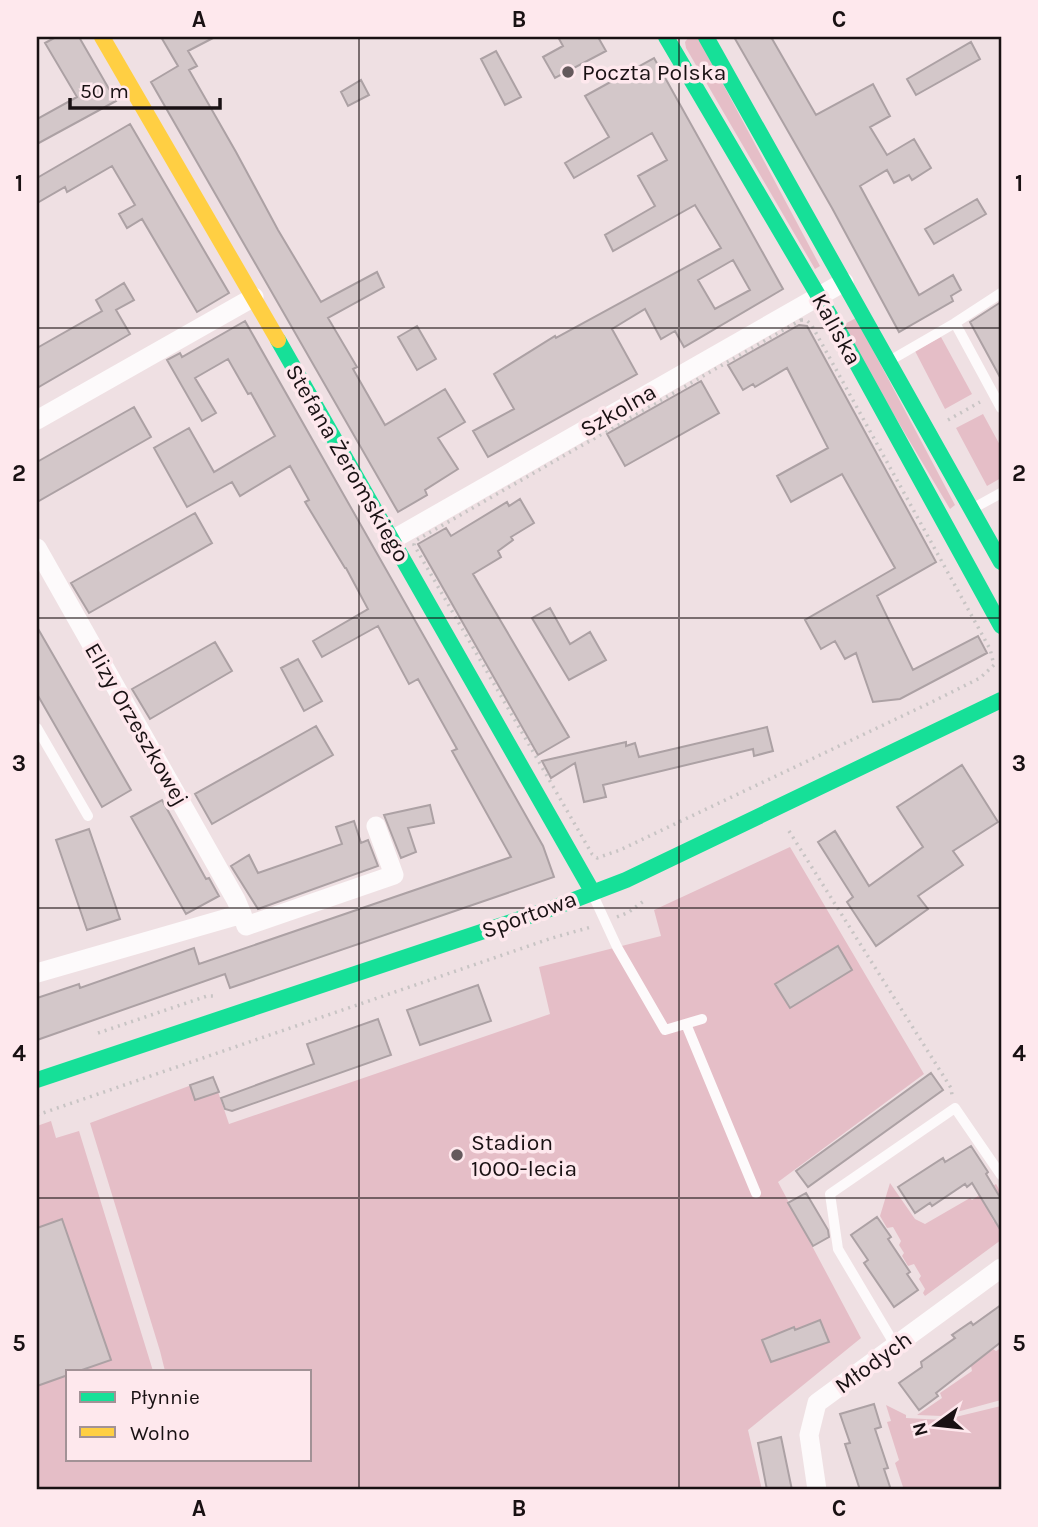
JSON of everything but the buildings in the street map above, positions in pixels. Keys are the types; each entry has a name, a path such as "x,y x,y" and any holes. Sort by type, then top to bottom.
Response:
{"street":[{"name":"Stefana Żeromskiego","path":"102,37 254,297 592,891"},
{"name":"Kaliska","path":"666,37 819,296 1001,625"},
{"name":"Kaliska","path":"706,37 1001,562"},
{"name":"Szkolna","path":"392,540 844,282"},
{"path":"37,420 254,297"},
{"path":"951,534 975,515"},
{"name":"Elizy Orzeszkowej","path":"37,548 239,907"},
{"name":"Sportowa","path":"37,1080 553,908 626,880 1001,700"},
{"path":"37,973 239,907 246,926 394,876 376,826"},
{"name":"Młodych","path":"817,1490 809,1435 817,1403 1001,1268"}],"lane":[{"path":"888,362 1001,293"},
{"path":"955,323 1001,408"},
{"path":"975,515 1001,493"},
{"path":"37,727 88,816"},
{"path":"592,891 617,947 665,1030 702,1019"},
{"path":"686,1024 756,1193"},
{"path":"895,1345 838,1249 830,1194 955,1108 1001,1175"}],"path":[{"path":"946,421 994,394"},
{"path":"620,850 980,678 994,665"},
{"path":"789,831 951,1088 955,1108"},
{"path":"37,1115 606,921 629,912 645,900"},
{"path":"89,1036 207,996 218,995"}],"shaded area":[{"path":"689,37 698,37 820,266 815,269 686,48 685,42"},
{"path":"856,318 955,505 950,509 841,326"},
{"path":"941,337 972,394 945,409 915,351"},
{"path":"983,414 1001,447 1001,478 987,486 956,428"},
{"name":"Stadion 1000-lecia","path":"790,847 924,1074 778,1182 861,1338 748,1430 762,1490 37,1490 37,1126 51,1121 56,1138 79,1131 153,1370 66,1370 66,1460 312,1460 312,1370 165,1370 90,1123 213,1077 229,1124 550,1014 539,967 661,936 654,910"},
{"path":"890,1183 915,1219 925,1224 970,1198 972,1200 996,1184 1001,1193 985,1205 994,1222 1001,1218 1001,1240 925,1296 925,1289 919,1279 921,1276 914,1264 908,1266 902,1256 904,1253 899,1245 901,1241 893,1227 887,1228 880,1216"},
{"path":"1001,1348 1001,1400 942,1416 917,1415 942,1398 940,1393 972,1371 971,1366 993,1349 996,1351"},
{"path":"886,1405 906,1415 906,1418 943,1420 1001,1406 1001,1490 904,1490 895,1463 899,1460 887,1422 891,1421"}],"traffic: fast":[{"path":"666,37 835,324 1001,626"},
{"path":"706,37 1001,562"},
{"path":"278,340 592,891"},
{"path":"37,1080 553,908 626,880 1001,700"}],"traffic: slow":[{"path":"102,37 278,340"}],"place":[{"name":"Poczta Polska","path":"568,72"},
{"name":"Stadion 1000-lecia","path":"457,1155"}]}
